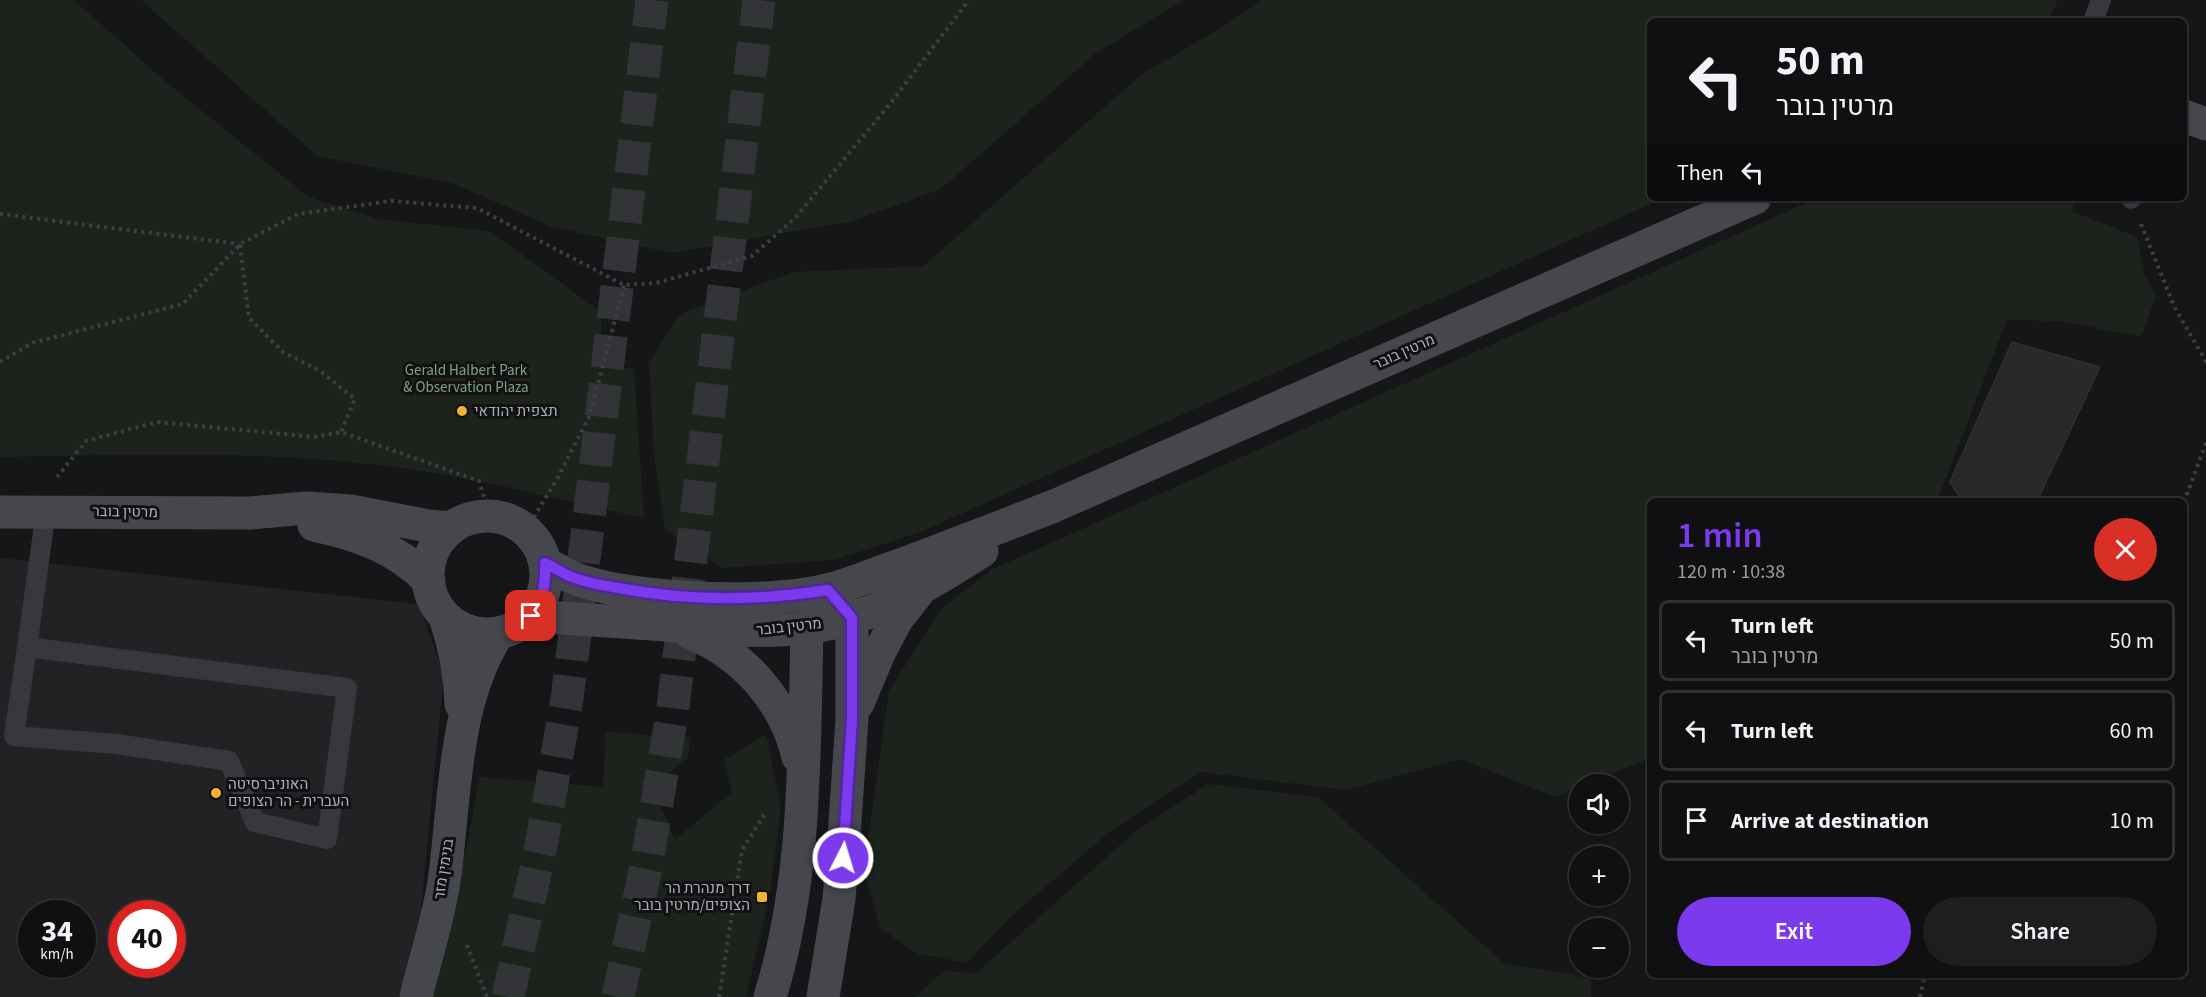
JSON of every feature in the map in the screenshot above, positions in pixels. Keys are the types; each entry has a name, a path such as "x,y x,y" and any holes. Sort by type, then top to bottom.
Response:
{"street":[{"path":"2187,117 2206,124"},
{"name":"מרטין בובר","path":"545,563 569,576 592,583 666,596 745,598 790,596 828,590 1054,506 1748,201"},
{"name":"מרטין בובר","path":"531,616 766,632 807,628 852,618 894,602 968,560 1054,506"},
{"name":"מרטין בובר","path":"0,512 250,513 306,508 351,511 428,526 452,528"},
{"name":"מרטין בובר","path":"250,513 353,534 388,549 415,567 429,581"},
{"path":"490,516 510,520 526,530 538,545 545,563 546,582 541,600 531,616 516,627 498,634 479,634 461,629 445,617 433,600 429,581 430,560 439,542 452,528 470,519 490,516"},
{"path":"852,719 879,653 897,619 924,585"},
{"path":"770,997 778,970 793,889 800,830 807,628 828,590 852,618 852,719 839,899 825,992"},
{"name":"בנימין מזר","path":"445,617 454,642 459,671 461,739"},
{"path":"673,626 708,640 728,652 760,681 786,723 796,747 803,779"},
{"name":"בנימין מזר","path":"416,997 443,885 461,739 474,681 484,655 498,634"}],"lane":[{"path":"2094,18 2102,0"},
{"path":"27,647 347,688 327,839 255,822 229,761 116,744 14,736 46,511"}],"path":[{"path":"0,362 32,343 183,304 240,244 298,214 390,201 477,208 624,285 656,282 752,256 795,218 890,104 969,0"},
{"path":"2133,201 2174,306 2206,362"},
{"path":"0,214 240,244"},
{"path":"240,244 249,318 283,352 320,371 355,399 341,432"},
{"path":"526,530 557,479 590,415 624,285"},
{"path":"46,511 58,473 86,441 157,422 315,437 341,432 479,481 490,516"},
{"path":"2185,498 2206,443"},
{"path":"719,997 742,850 766,812"},
{"path":"1920,997 1924,978"}],"shaded area":[{"name":"האוניברסיטה העברית - הר הצופים","path":"0,558 418,604 444,674 421,911 402,997 0,997"}],"green space":[{"name":"Gerald Halbert Park & Observation Plaza","path":"0,0 74,0 166,82 309,197 377,219 490,231 601,312 601,368 634,368 644,518 444,475 330,460 236,455 0,457"},
{"path":"141,0 1184,0 1096,53 941,189 852,221 672,253 553,227 452,183 317,156"},
{"path":"1262,0 2058,0 2049,18 1647,18 1647,201 1657,201 923,531 834,560 722,568 665,529 654,455 649,363 680,314 793,272 923,266 1142,74 1214,32"},
{"path":"1810,201 2076,201 2071,211 2137,237 2145,276 2156,296 2141,337 2060,321 2007,320 1938,498 1647,498 1647,759 1611,774 1569,774 1569,791 1555,797 1461,759 1345,790 1201,772 1108,833 1007,920 967,963 918,954 880,928 864,868 889,691 941,609 991,570"},
{"path":"606,732 691,737 688,759 652,785 675,840 732,792 724,760 766,734 781,808 770,892 746,997 432,997 468,841 479,777 603,787"},
{"path":"1208,784 1318,797 1505,964 1569,974 1569,978 1591,978 1591,997 915,997 945,970 975,974 1136,831"}],"building":[{"path":"2012,342 2100,367 2038,498 1960,498 1950,482"}],"tunnel":[{"path":"508,997 541,846 567,699 652,0"},
{"path":"618,997 646,867 672,715 759,0"}],"place":[{"name":"תצפית יהודאי","path":"462,411"},
{"name":"האוניברסיטה העברית - הר הצופים","path":"216,793"},
{"name":"דרך מנהרת הר הצופים/מרטין בובר","path":"762,897"}],"route":[{"path":"531,616 541,600 546,582 545,563 569,576 592,583 666,596 745,598 790,596 828,590 852,618 852,719 843,858"}]}
